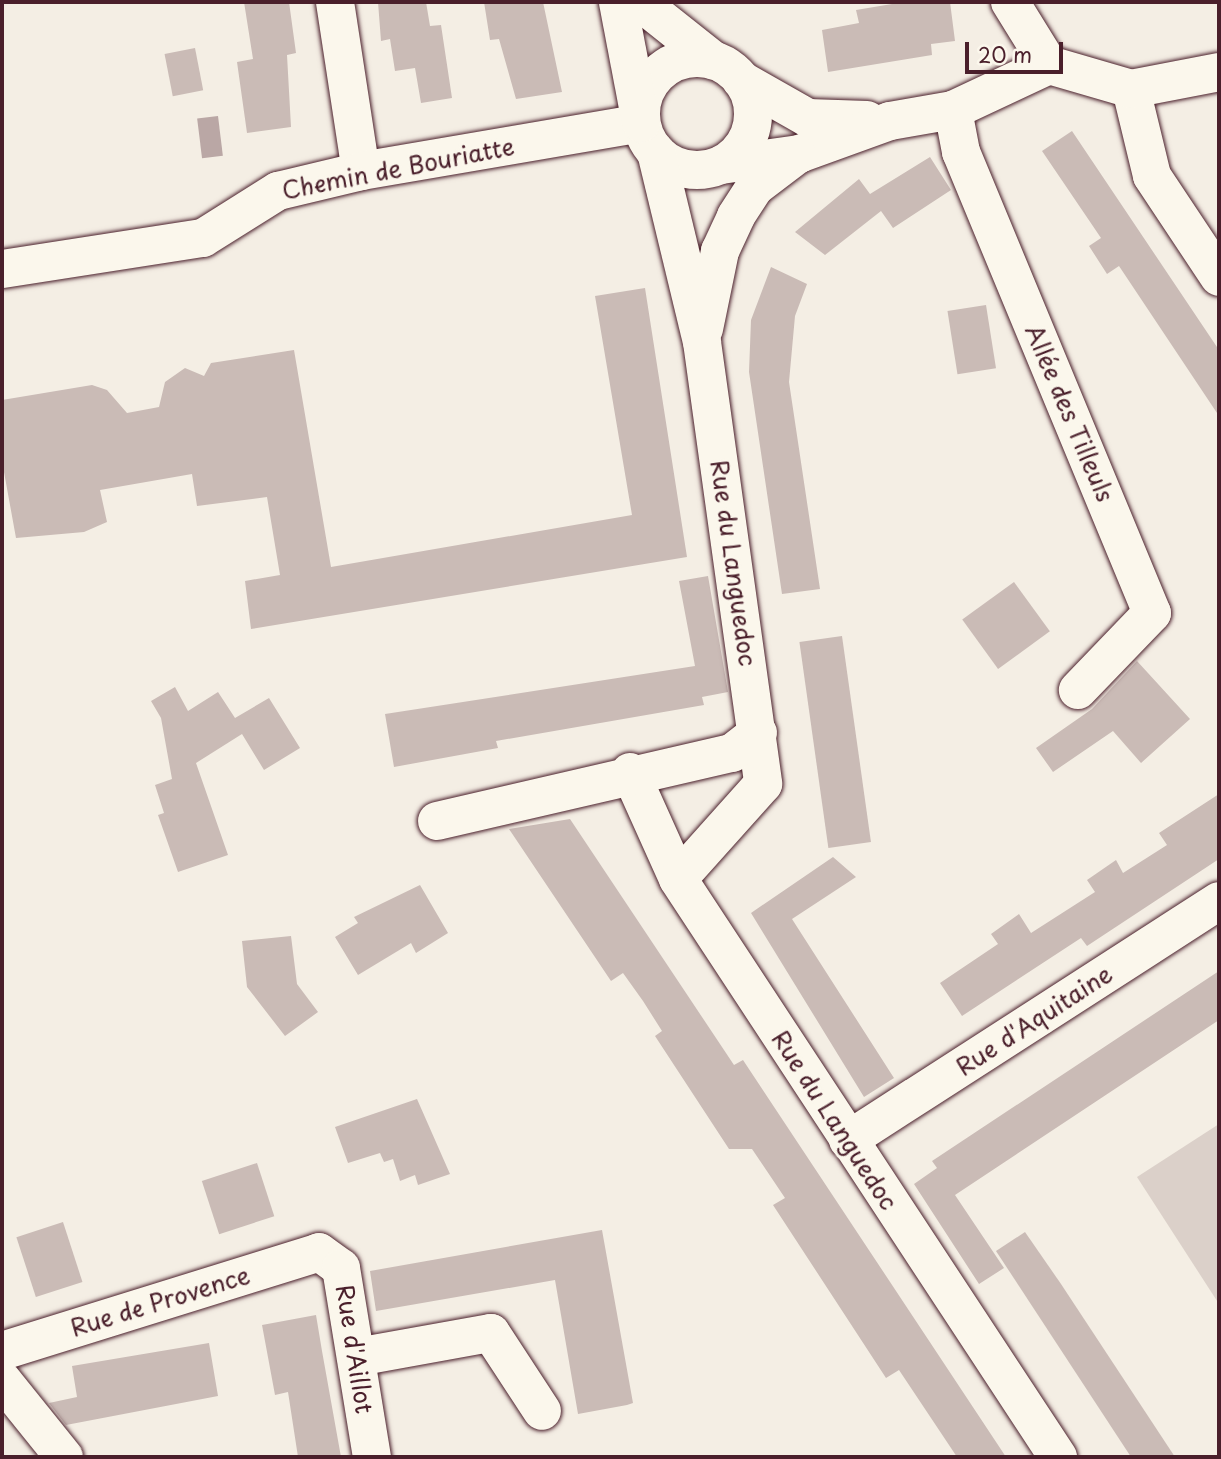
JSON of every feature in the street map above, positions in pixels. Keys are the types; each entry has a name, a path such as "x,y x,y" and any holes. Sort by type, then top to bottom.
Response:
{"street":[{"path":"335,2 361,171"},
{"name":"Rue du Languedoc","path":"618,2 648,138 702,342 763,784 678,879"},
{"path":"640,2 727,70 808,118 890,121 953,110 1049,65 1131,89 1219,72"},
{"path":"1010,2 1049,65"},
{"path":"690,58 727,70 752,106 745,159 686,169 648,138 643,98 662,69 690,58"},
{"path":"1131,89 1152,176 1219,277"},
{"name":"Allée des Tilleuls","path":"953,110 961,152 1153,612 1078,690"},
{"name":"Rue du Languedoc","path":"702,342 720,251 745,159 799,154 890,121"},
{"name":"Chemin de Bouriatte","path":"2,269 203,238 278,191 361,171 648,138"},
{"path":"437,821 630,772 732,753 758,733"},
{"name":"Rue du Languedoc","path":"630,772 678,879 1058,1457"},
{"name":"Rue d'Aquitaine","path":"848,1140 1219,901"},
{"name":"Rue de Provence","path":"2,1351 319,1252"},
{"name":"Rue d'Aillot","path":"319,1252 341,1268 372,1457"},
{"path":"356,1357 491,1333 542,1411"},
{"path":"2,1380 64,1457"}],"shaded area":[{"path":"218,116 223,156 202,158 197,119"},
{"path":"1219,1124 1219,1304 1137,1177"}],"building":[{"path":"244,2 289,2 296,53 287,55 291,127 247,133 237,62 253,59"},
{"path":"378,2 426,2 430,26 441,25 452,98 421,103 415,68 395,71 390,39 381,41"},
{"path":"484,2 543,2 562,92 516,99 499,39 490,40"},
{"path":"904,2 950,2 955,41 931,44 932,55 828,72 822,30 859,23 856,10"},
{"path":"195,48 203,90 173,96 165,54"},
{"path":"1072,131 1219,350 1219,416 1119,266 1107,274 1089,246 1101,238 1042,151"},
{"path":"930,157 951,190 893,228 881,211 825,255 795,232 859,179 870,194"},
{"path":"771,267 807,284 795,316 789,382 820,589 782,594 749,372 751,320"},
{"path":"645,288 687,557 251,629 245,581 280,575 267,497 197,506 192,474 100,490 107,522 84,532 16,538 2,461 2,400 92,385 107,390 127,413 159,407 165,382 185,368 204,376 211,363 294,350 331,567 632,515 595,296"},
{"path":"986,305 996,368 957,374 947,311"},
{"path":"708,576 728,692 702,697 704,705 496,741 498,748 394,767 385,714 695,666 679,581"},
{"path":"1014,582 1050,631 998,669 962,620"},
{"path":"842,636 871,842 828,848 799,642"},
{"path":"1137,661 1190,719 1141,763 1113,731 1053,772 1036,748 1092,709"},
{"path":"175,687 188,711 218,692 235,718 269,698 300,748 264,770 242,734 196,763 228,855 178,872 158,815 164,813 155,785 172,779 161,718 151,701"},
{"path":"1219,794 1219,859 1087,946 1081,938 962,1016 940,983 998,944 991,934 1019,914 1031,933 1095,892 1087,880 1116,860 1123,873 1167,845 1159,833"},
{"path":"570,819 734,1065 743,1060 1006,1457 957,1457 899,1370 886,1378 773,1205 785,1198 752,1149 729,1149 655,1036 662,1031 643,1001 623,973 611,981 509,829"},
{"path":"833,857 856,877 792,919 894,1078 864,1097 751,913"},
{"path":"420,885 448,933 416,953 411,943 358,975 335,937 358,923 354,917"},
{"path":"291,936 297,984 318,1012 285,1036 247,987 242,941"},
{"path":"1219,971 1219,1020 955,1195 1004,1268 979,1284 914,1184 937,1168 932,1161"},
{"path":"417,1099 450,1174 418,1185 415,1175 400,1181 393,1159 384,1162 380,1153 348,1163 335,1127"},
{"path":"257,1163 274,1216 219,1234 202,1181"},
{"path":"63,1222 82,1282 36,1297 16,1237"},
{"path":"602,1230 633,1403 578,1414 555,1280 376,1311 370,1271"},
{"path":"1025,1232 1175,1457 1131,1457 996,1251"},
{"path":"316,1315 341,1457 298,1457 288,1392 275,1395 262,1325"},
{"path":"209,1343 218,1396 66,1425 49,1403 77,1397 72,1366"}]}
